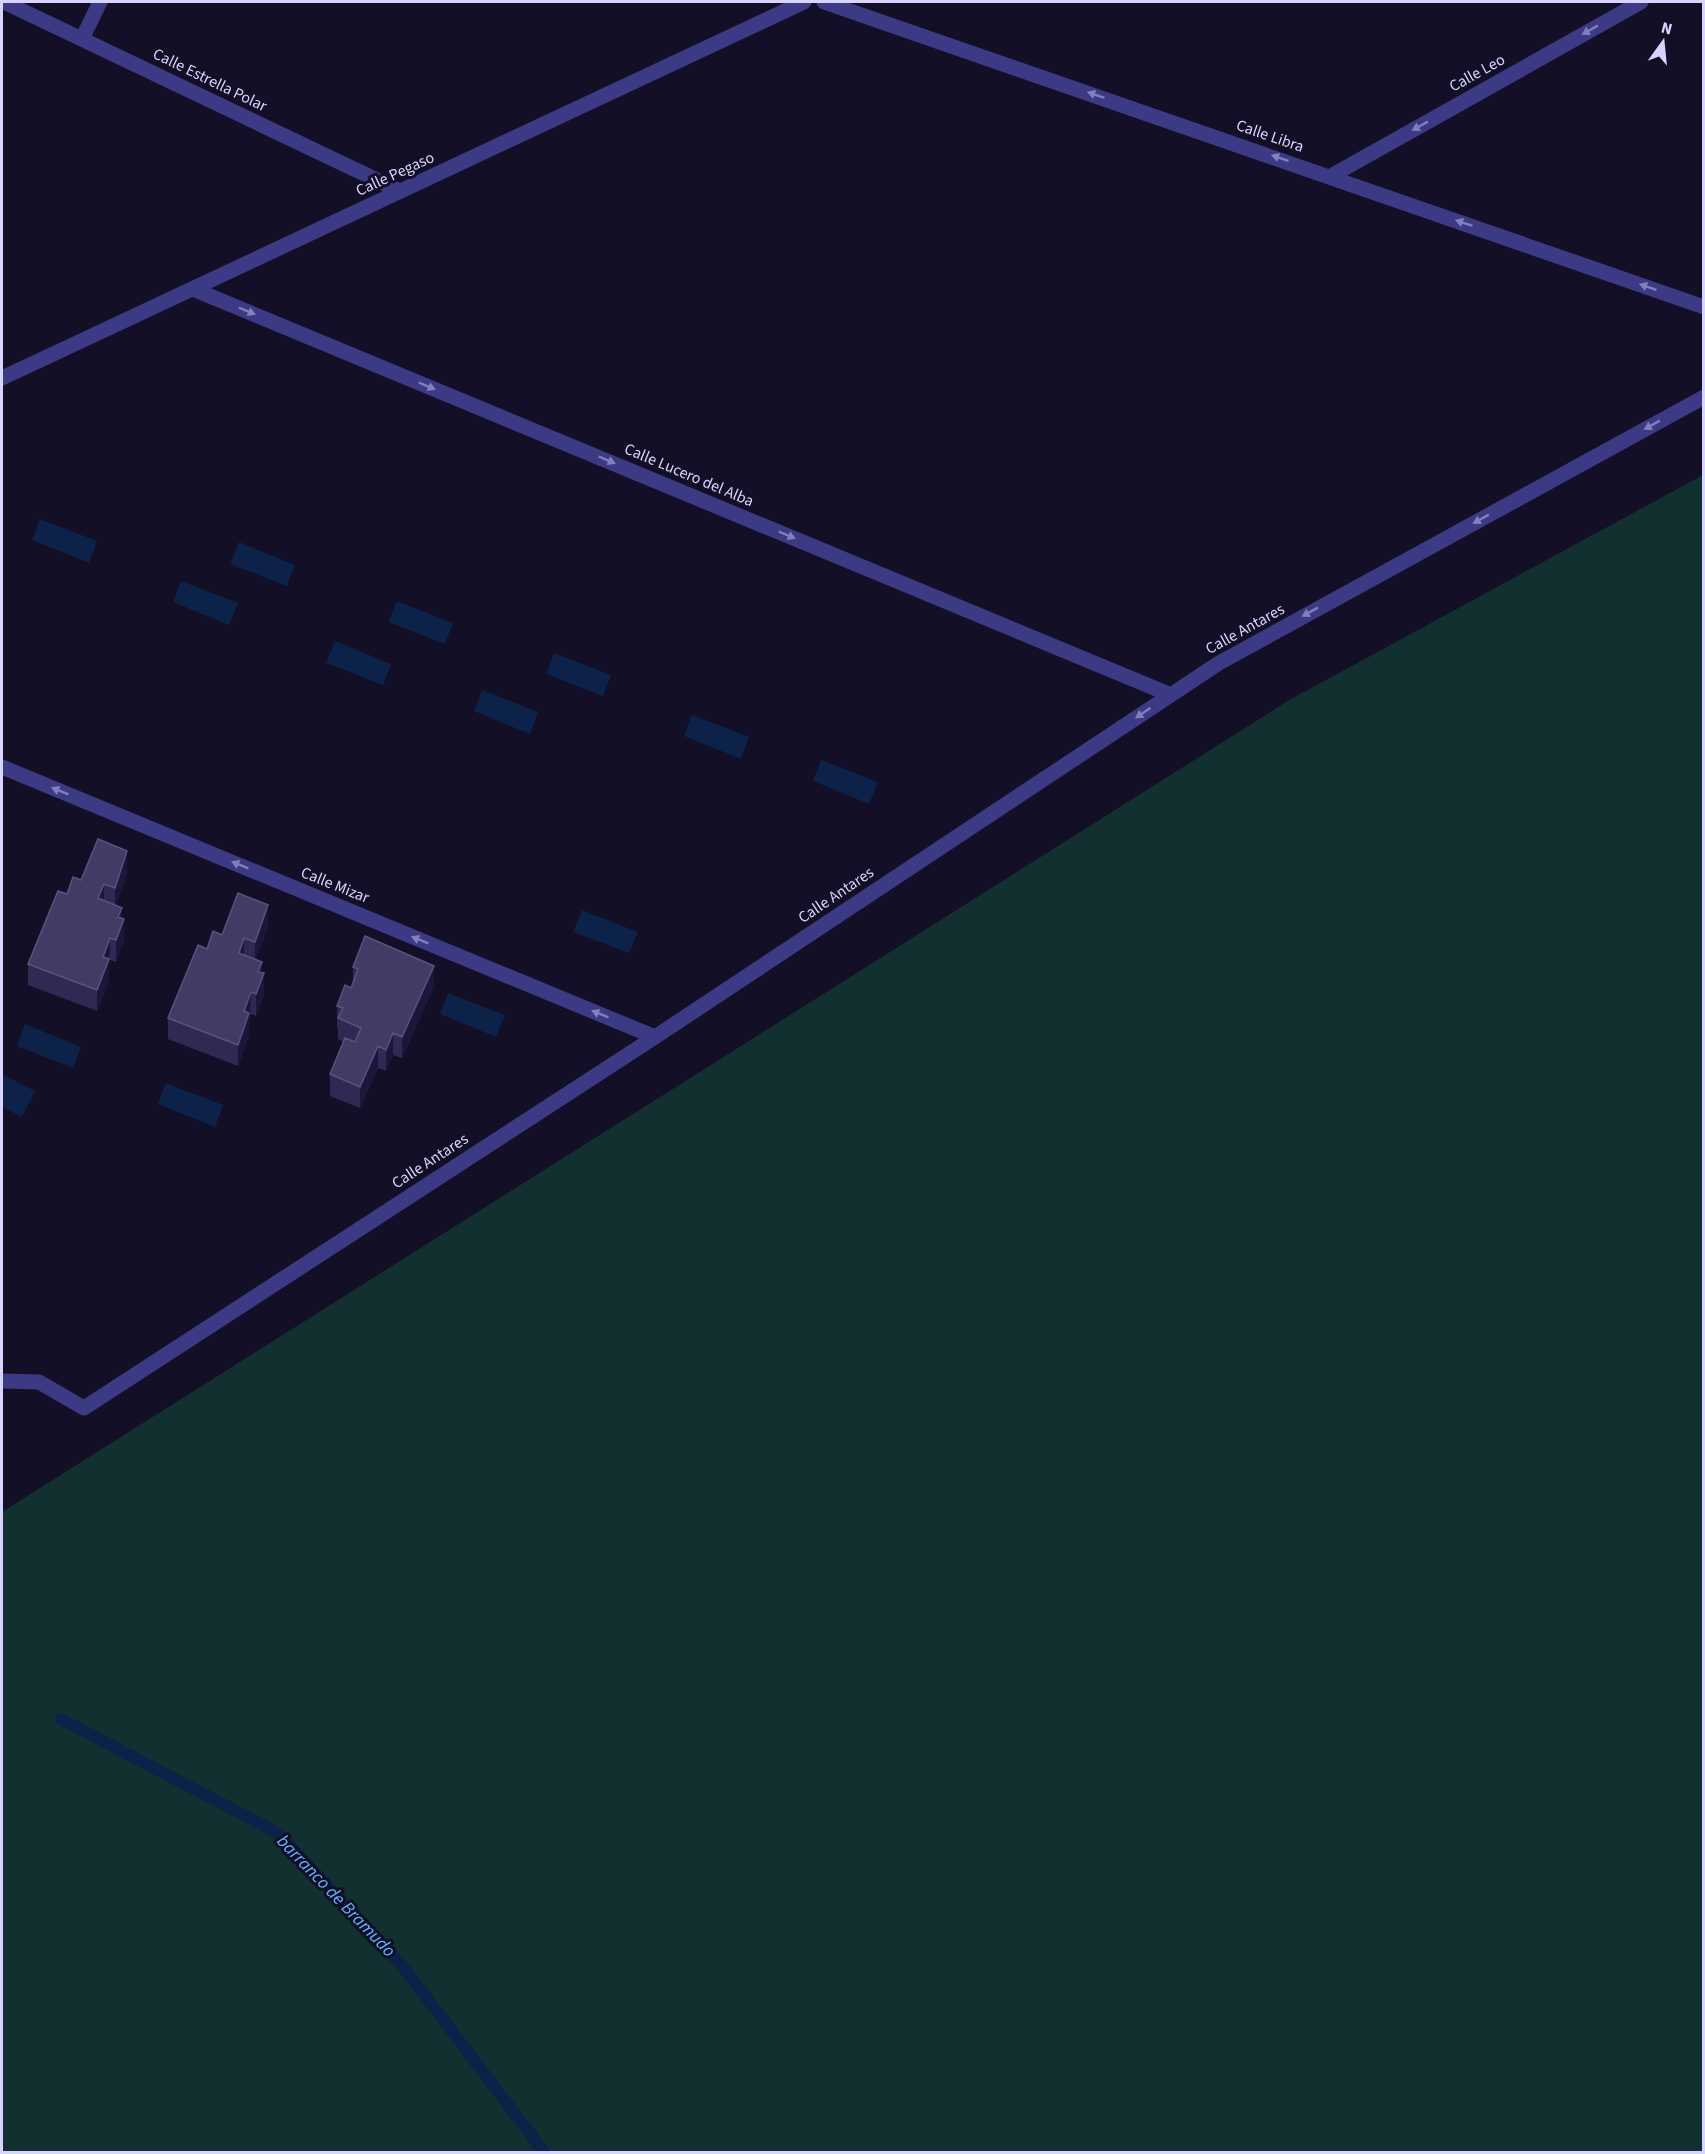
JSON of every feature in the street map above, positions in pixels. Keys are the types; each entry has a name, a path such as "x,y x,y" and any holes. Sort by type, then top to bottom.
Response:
{"street":[{"name":"Calle Estrella Polar","path":"4,2 400,191"},
{"path":"82,39 100,2"},
{"name":"Calle Pegaso","path":"2,378 804,2"},
{"name":"Calle Libra","path":"824,2 1704,307"},
{"name":"Calle Leo","path":"1331,176 1641,2"},
{"name":"Calle Lucero del Alba","path":"192,289 1171,694"},
{"name":"Calle Antares","path":"2,1381 39,1382 84,1407 655,1037 1219,663 1704,397"},
{"name":"Calle Mizar","path":"2,766 655,1037"}],"green space":[{"path":"1703,475 1703,2152 2,2152 2,1512 1291,699"}],"water":[{"path":"40,519 97,541 89,563 32,540"},
{"path":"239,542 295,565 287,586 230,564"},
{"path":"181,581 238,603 229,625 173,602"},
{"path":"397,601 453,623 445,644 388,622"},
{"path":"335,641 391,664 383,685 326,663"},
{"path":"554,653 611,675 603,696 546,674"},
{"path":"482,690 538,712 530,734 474,711"},
{"path":"692,715 749,737 741,759 684,736"},
{"path":"821,760 878,782 869,804 813,781"},
{"path":"582,910 638,932 629,953 573,932"},
{"path":"448,993 505,1015 496,1037 440,1014"},
{"path":"25,1024 81,1047 73,1068 17,1046"},
{"path":"2,1074 35,1091 22,1117 2,1107"},
{"path":"166,1083 223,1105 215,1127 158,1104"}],"building":[{"path":"98,839 127,851 115,888 104,884 98,898 122,908 118,917 124,919 116,940 110,938 103,957 109,959 97,990 28,964 58,891 67,894 73,877 81,880"},
{"path":"238,893 268,905 255,942 244,938 239,953 262,962 258,972 264,973 256,994 251,992 244,1011 249,1013 238,1045 168,1018 198,945 207,949 213,931 222,935"},
{"path":"365,936 434,966 402,1037 393,1033 386,1050 378,1046 360,1087 330,1074 345,1038 355,1042 361,1028 338,1018 343,1008 337,1006 345,985 351,988 358,969 353,967"}],"waterway":[{"name":"barranco de Bramudo","path":"61,1719 278,1833 404,1968 544,2152"}]}
